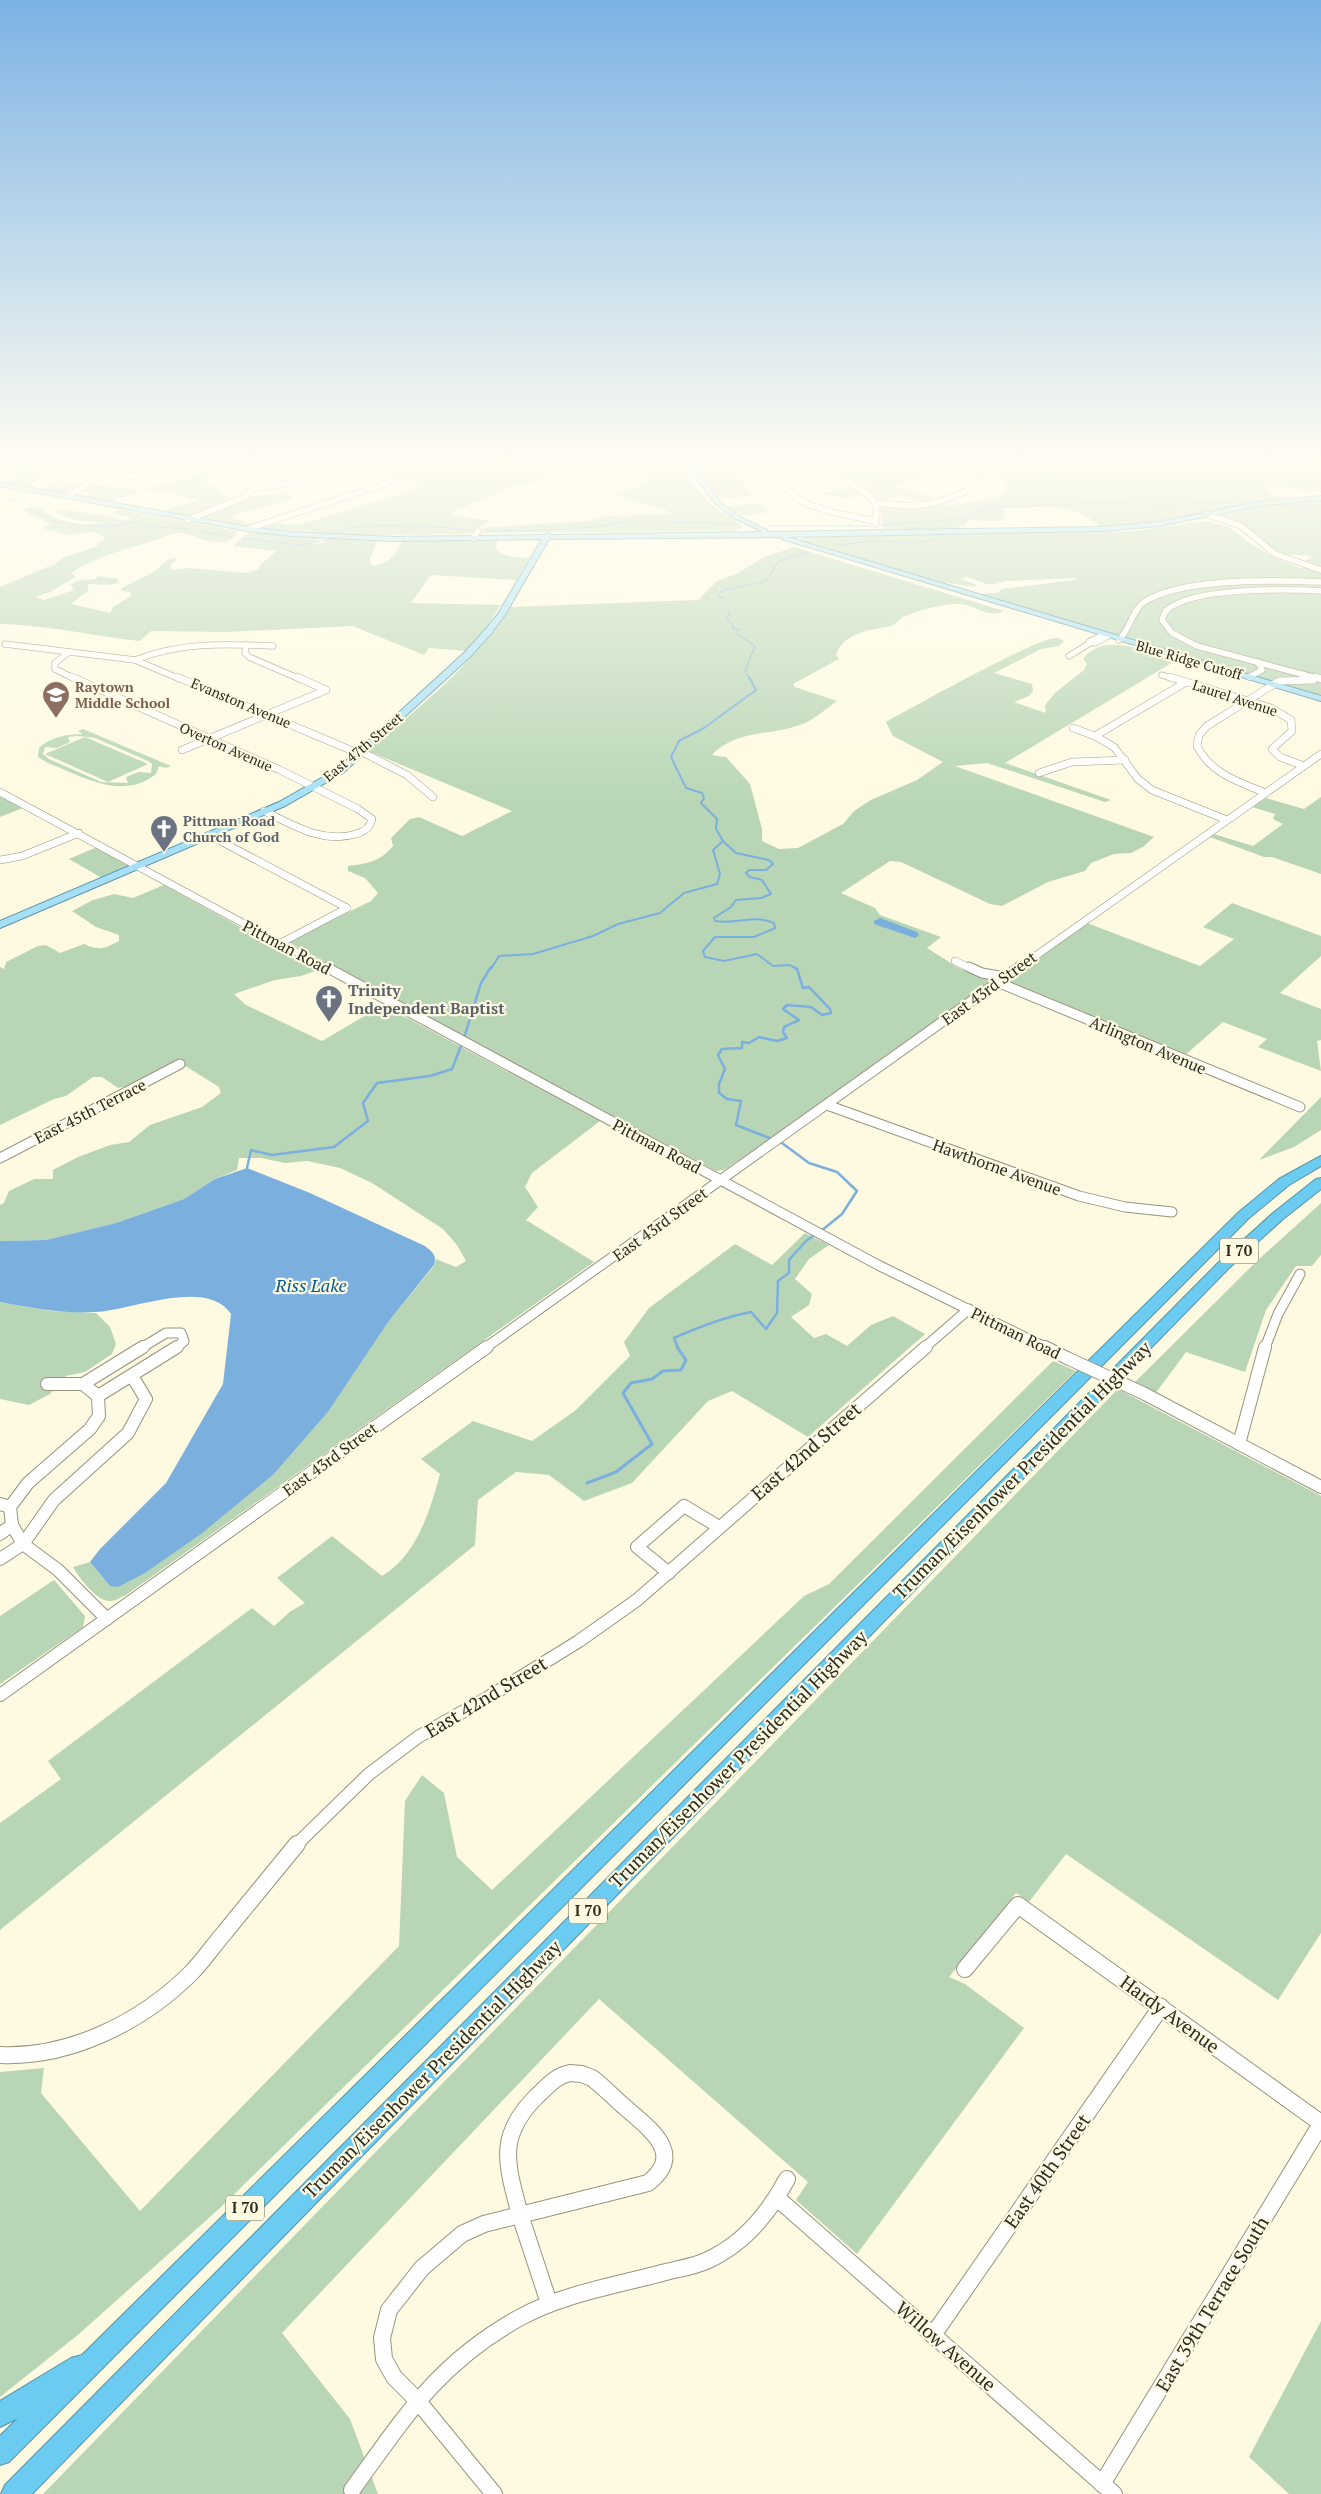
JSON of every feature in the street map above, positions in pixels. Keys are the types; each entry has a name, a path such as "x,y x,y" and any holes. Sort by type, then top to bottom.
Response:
{"highway":[{"name":"Truman/Eisenhower Presidential Highway","path":"0,2453 1244,1215 1284,1182 1321,1160"},
{"name":"Truman/Eisenhower Presidential Highway","path":"14,2494 1224,1264 1278,1216 1321,1182"},
{"path":"0,2415 101,2352"}],"main road":[{"name":"East 47th Street","path":"0,925 264,811 315,787 361,753 467,655 487,633 525,572"},
{"name":"Blue Ridge Cutoff","path":"898,572 1120,640 1321,698"}],"street":[{"path":"1120,640 1129,628 1137,608 1145,601 1176,590 1282,580 1321,582"},
{"path":"1176,590 1220,594"},
{"path":"1321,591 1283,590 1220,594 1194,599 1170,608 1166,611 1162,620 1166,629 1197,646 1321,680"},
{"path":"1069,656 1106,635"},
{"name":"Evanston Avenue","path":"3,644 136,660 361,753 407,775 434,797"},
{"path":"136,660 158,650 176,646 273,646"},
{"path":"182,750 326,690 249,657 245,652 246,646"},
{"name":"Overton Avenue","path":"69,652 55,663 56,669 62,673 315,787 370,815 372,823 361,832 341,838 325,837 264,811"},
{"path":"1249,677 1262,670 1258,662"},
{"name":"Laurel Avenue","path":"1162,675 1277,711 1291,720 1292,731 1272,749 1280,758 1304,766"},
{"path":"1266,793 1215,769 1203,758 1197,746 1202,731 1273,684 1291,679 1321,680"},
{"path":"1095,736 1186,682"},
{"path":"1073,728 1095,736 1114,747 1138,779 1152,790 1227,820"},
{"name":"East 43rd Street","path":"0,1695 1001,979 1321,754"},
{"path":"1039,773 1072,762 1125,760"},
{"name":"Pittman Road","path":"0,792 79,833 279,944 806,1226 969,1310 1145,1394 1321,1488"},
{"path":"0,860 22,856 79,833"},
{"path":"209,835 347,908 279,944"},
{"name":"Arlington Avenue","path":"955,961 1300,1107"},
{"name":"East 45th Terrace","path":"0,1158 180,1064"},
{"name":"Hawthorne Avenue","path":"827,1105 1079,1196 1125,1207 1172,1212"},
{"path":"1239,1444 1251,1390 1273,1322 1300,1274"},
{"name":"East 42nd Street","path":"0,2055 21,2056 75,2045 120,2026 155,2004 191,1973 300,1840 369,1774 418,1737 487,1698 579,1641 637,1600 969,1310"},
{"path":"47,1384 83,1384 166,1333 181,1333 184,1341 170,1353 98,1396"},
{"path":"0,1559 23,1544 54,1500 128,1433 146,1398 132,1376"},
{"path":"83,1384 98,1396 99,1416 90,1429 28,1483 5,1506 12,1526 23,1544 58,1570 107,1619"},
{"path":"669,1573 637,1547 684,1506 720,1527"},
{"path":"0,1534 12,1526"},
{"name":"Hardy Avenue","path":"965,1969 1018,1905 1321,2124"},
{"name":"East 40th Street","path":"933,2335 1161,2007"},
{"path":"494,2494 417,2400 394,2377 384,2359 382,2338 390,2310 422,2268 462,2234 484,2224 520,2216 648,2184 657,2177 663,2167 665,2156 663,2145 658,2135 590,2076 571,2072 562,2074 552,2080 518,2116 510,2132 507,2153 520,2216 526,2242 549,2303"},
{"name":"East 39th Terrace South","path":"1108,2489 1321,2124"},
{"path":"352,2490 417,2400 451,2365 479,2342 518,2318 549,2303 706,2261 745,2236 777,2198 787,2179"},
{"name":"Willow Avenue","path":"777,2198 1108,2489"}],"green space":[{"path":"34,572 72,572 76,577 50,592 36,597 44,600 74,590 71,585 77,581 95,579 98,576 118,579 118,583 108,585 88,584 88,591 71,604 110,613 113,607 131,596 130,592 121,591 122,588 152,572 520,572 516,580 431,575 411,603 501,605 484,630 466,651 429,648 424,655 353,626 226,632 151,631 140,641 53,628 0,624 0,587"},
{"path":"739,572 877,572 1004,611 987,613 960,604 939,606 903,617 891,626 859,633 845,641 840,647 836,655 839,659 793,684 795,687 837,701 805,723 744,737 722,746 712,755 726,757 750,784 762,829 762,841 779,849 798,848 843,824 854,811 871,800 917,780 943,762 893,736 886,722 974,674 1027,648 1046,640 1057,638 1064,641 1059,646 1041,649 994,673 1032,684 1033,691 1029,696 1014,702 1046,713 1045,705 1056,692 1084,670 1087,664 1083,659 1092,650 1103,646 1127,646 1175,661 1005,763 1111,800 1105,802 987,763 955,766 1154,837 1143,847 1131,853 1114,854 1091,863 1085,871 1048,882 1002,906 990,904 901,862 890,861 841,893 875,908 880,915 941,937 927,948 957,967 988,979 988,983 745,1156 724,1170 716,1171 288,942 371,901 378,893 365,878 348,871 348,866 367,863 384,855 393,846 391,838 410,819 419,817 462,836 512,811 368,751 425,702 464,665 482,646 510,607 698,600 717,581"},
{"path":"907,572 1321,572 1321,696 977,594 997,593 1002,589 1076,580 1075,578 1007,581 995,584 987,584 967,577 960,579 977,585 976,587 940,582"},
{"path":"83,729 171,766 166,768 159,766 156,774 134,785 111,786 88,779 38,757 39,748 43,744 59,737 83,734 78,731","holes":["68,737 95,738 148,761 152,764 151,773 139,772 126,777 128,783 101,782 49,759 43,754 45,747 57,748 70,742"]},
{"path":"85,737 148,764 108,782 45,754"},
{"path":"0,796 23,808 0,817"},
{"path":"1321,797 1321,874 1272,857 1264,857 1210,837 1214,834 1253,846 1283,824 1273,819 1275,814 1252,807 1266,798 1304,809"},
{"path":"97,847 128,864 128,866 102,878 69,859"},
{"path":"164,885 318,970 301,976 275,980 234,994 246,1005 322,1041 383,1005 600,1121 532,1173 525,1187 538,1207 526,1220 594,1262 126,1595 117,1600 106,1601 95,1594 84,1583 73,1567 90,1562 110,1586 274,1474 328,1412 389,1321 434,1266 436,1259 456,1267 466,1261 457,1245 443,1229 372,1183 340,1168 307,1161 285,1163 261,1158 239,1158 237,1170 215,1179 184,1199 116,1223 46,1240 0,1241 0,1205 4,1203 9,1191 34,1179 53,1179 53,1170 78,1157 110,1145 129,1142 150,1125 202,1107 221,1093 219,1087 179,1062 137,1084 118,1088 102,1077 93,1077 66,1096 54,1099 0,1125 0,967 4,969 6,962 38,946 46,945 60,953 84,944 98,948 114,944 119,941 119,935 96,927 72,911 93,900 114,894 133,898"},
{"path":"1232,903 1321,936 1321,956 1280,993 1321,1009 1321,1040 1317,1041 1321,1071 1258,1047 1267,1039 1223,1022 1184,1056 1006,982 1087,923 1200,966 1234,939 1203,927"},
{"path":"1321,1097 1321,1130 1294,1147 1259,1160"},
{"path":"1321,1203 1321,1255 1312,1266 1296,1266 1266,1310 1245,1372 1186,1352 1155,1394 1135,1382 1258,1260"},
{"path":"805,1233 829,1245 809,1259 795,1279 812,1294 809,1305 791,1317 814,1338 826,1334 847,1346 871,1325 893,1316 925,1334 808,1437 732,1391 708,1401 632,1483 584,1501 549,1475 516,1472 478,1500 475,1545 0,1930 0,1823 61,1779 48,1761 252,1608 274,1626 291,1611 305,1603 277,1578 332,1536 382,1576 394,1567 413,1544 432,1503 440,1474 421,1459 473,1421 532,1441 576,1410 630,1356 624,1342 649,1308 735,1244 772,1265"},
{"path":"0,1302 50,1311 96,1313 110,1327 116,1344 112,1354 85,1372 66,1376 50,1394 29,1405 0,1399"},
{"path":"1053,1361 1076,1371 220,2208 79,2334 0,2397 0,2072 44,2068 41,2093 140,2211 399,1946 405,1801 422,1775 444,1793 457,1857 492,1890 804,1596 829,1584"},
{"path":"1118,1389 1321,1496 1321,1933 1278,2000 1066,1854 1029,1902 1016,1893 949,1977 965,1984 1024,2028 857,2254 796,2200 808,2182 599,1999 282,2333 350,2419 378,2494 43,2494"},
{"path":"54,1580 85,1616 83,1627 0,1684 0,1616"},
{"path":"1321,2321 1321,2494 1289,2494 1249,2457"}],"water":[{"path":"880,918 917,932 919,935 915,938 874,924 874,921"},
{"name":"Riss Lake","path":"247,1168 310,1193 425,1246 434,1254 434,1265 389,1321 328,1412 274,1474 201,1534 145,1573 118,1587 110,1586 90,1562 100,1549 166,1483 223,1384 231,1314 219,1303 204,1298 186,1297 95,1312 48,1310 0,1302 0,1241 46,1240 116,1223 184,1199 215,1179"}],"waterway":[{"path":"724,598 717,596 721,591 766,581 772,572"},
{"path":"730,612 726,619 732,623 733,628 740,630 737,634 755,646 745,671 749,679"},
{"path":"723,841 716,829 717,819 701,803 704,798 702,793 686,788 671,757 679,741 704,728 756,690 749,677"},
{"path":"491,969 499,956 533,954 593,936 618,924 660,913 684,893 717,884 720,874 713,850 723,841"},
{"path":"723,841 736,853 769,860 773,864 766,870 749,870 746,873 750,877 762,880 771,894 761,898 736,900 731,907 714,918 715,921 730,922 759,919 774,923 775,928 754,937 715,937 703,951 705,957 724,961 757,954 773,966 790,965 796,969"},
{"path":"465,1035 481,983 491,967"},
{"path":"772,1139 736,1125 741,1101 727,1099 719,1093 719,1084 725,1069 718,1055 722,1049 742,1048 742,1042 749,1043 759,1037 777,1041 787,1038 783,1032 784,1027 799,1020 783,1009 787,1005 811,1007 822,1015 831,1013 830,1009 809,987 803,988 797,969 794,967"},
{"path":"247,1168 251,1150 272,1155 334,1147 368,1121 363,1103 377,1083 430,1076 452,1069 461,1046"},
{"path":"782,1143 809,1163 837,1172 857,1191 842,1214 821,1231"},
{"path":"678,1348 674,1338 741,1314 751,1312 766,1329 777,1313 778,1281 789,1273 789,1260 806,1241 816,1234"},
{"path":"587,1483 616,1472 652,1444 623,1393 631,1383 652,1379 663,1371 681,1370 686,1360 677,1347"}],"place":[{"name":"Raytown Middle School","path":"56,719"},
{"name":"Pittman Road Church of God","path":"164,853"},
{"name":"Trinity Independent Baptist","path":"329,1023"}]}
